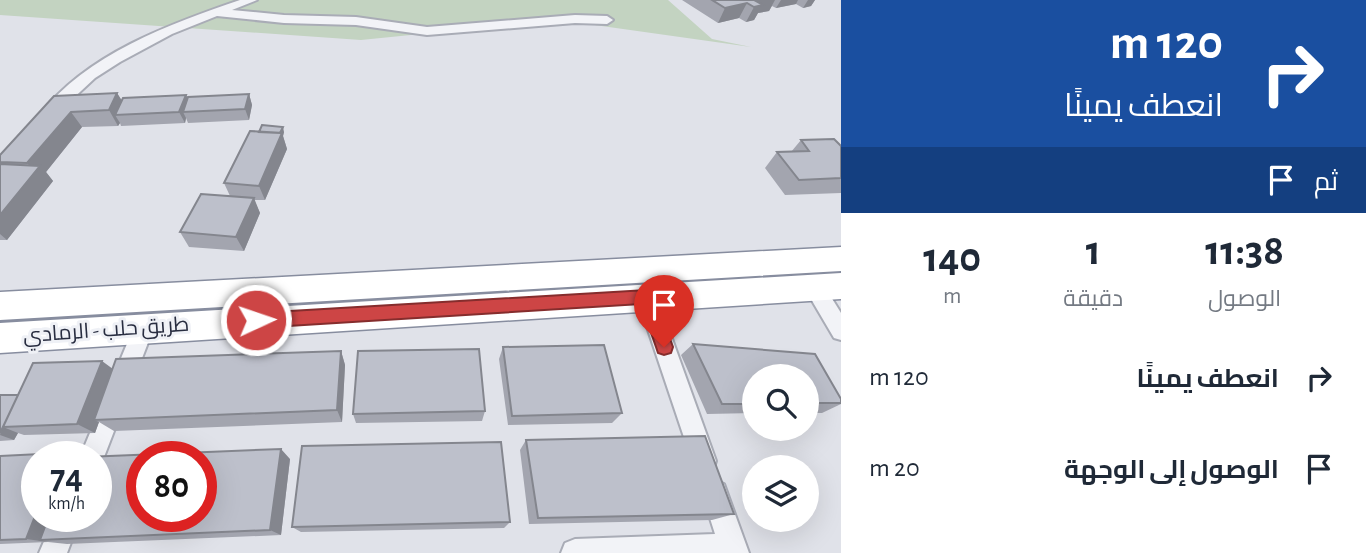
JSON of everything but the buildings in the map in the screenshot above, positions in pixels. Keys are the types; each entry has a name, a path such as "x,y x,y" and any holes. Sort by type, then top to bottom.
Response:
{"highway":[{"name":"طريق حلب - الرمادي","path":"0,306 841,259"},
{"name":"طريق حلب - الرمادي","path":"0,338 827,286"}],"street":[{"path":"34,129 69,90 113,61 160,36 251,0"},
{"path":"216,12 284,19 356,20 427,31 575,19 607,20"},
{"path":"827,286 841,331"},
{"path":"575,553 734,550 647,297"},
{"path":"98,441 144,327"},
{"path":"53,553 62,532"}],"green space":[{"path":"0,0 668,0 712,39 751,47 559,20 361,40 0,15"},
{"path":"841,266 841,277 628,289 624,284 625,278"}],"route":[{"path":"256,320 647,297 664,347"}]}
